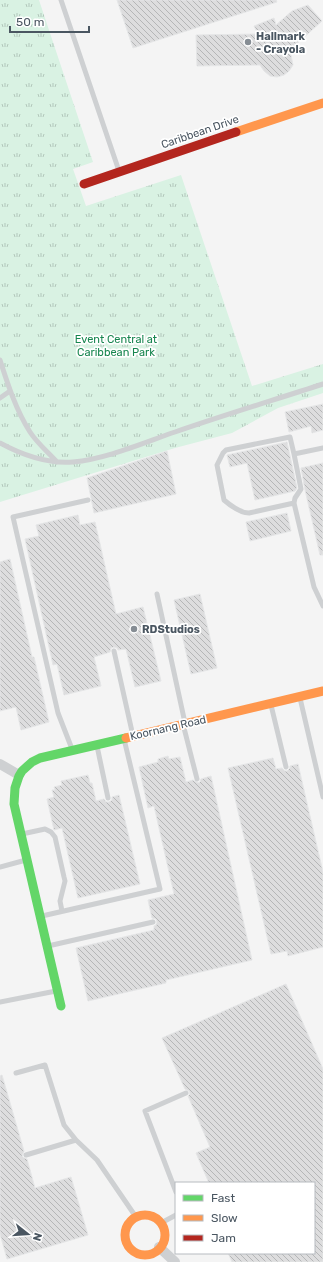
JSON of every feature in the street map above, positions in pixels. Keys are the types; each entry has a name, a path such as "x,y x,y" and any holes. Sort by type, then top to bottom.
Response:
{"street":[{"name":"Caribbean Drive","path":"84,184 323,103"},
{"name":"Koornang Road","path":"19,775 21,771 29,764 40,758 323,691"},
{"path":"0,764 19,775 16,780 14,804 60,1006"},
{"path":"140,1215 152,1216 161,1223 164,1229 163,1241 155,1252 142,1254 130,1248 126,1240 125,1231 131,1220 136,1217 140,1215"},
{"path":"159,1247 175,1262"}],"lane":[{"path":"61,0 119,172"},
{"path":"0,360 19,413 30,432 57,462"},
{"path":"0,443 27,455 57,462 72,462 115,452 323,384"},
{"path":"0,398 10,391"},
{"path":"294,503 245,513 224,500 217,465 226,450 290,437 301,489 295,498 294,503 314,587 323,606"},
{"path":"294,454 323,448"},
{"path":"72,750 58,713 13,517 88,500"},
{"path":"157,594 197,779"},
{"path":"114,651 134,736"},
{"path":"300,697 323,797"},
{"path":"271,704 286,767"},
{"path":"40,916 160,889 124,738"},
{"path":"97,744 108,798"},
{"path":"21,834 46,829 55,837 65,881 60,901 62,912"},
{"path":"0,867 27,860"},
{"path":"47,947 153,922"},
{"path":"0,1002 57,990"},
{"path":"16,1073 46,1065 64,1125 76,1140 97,1160 136,1217"},
{"path":"175,1189 145,1111 186,1093"},
{"path":"26,1156 76,1140"},
{"path":"161,1223 175,1216"}],"green space":[{"name":"Event Central at Caribbean Park","path":"0,0 39,0 93,162 73,169 86,206 181,175 252,386 323,364 323,393 278,408 232,433 175,448 0,502"}],"building":[{"path":"117,0 276,0 277,2 133,48"},
{"path":"308,5 322,21 290,50 293,65 284,75 277,77 270,76 260,65 197,66 196,35 258,34 254,26 274,18 276,25 292,11"},
{"path":"323,404 323,430 312,433 311,426 289,432 285,412"},
{"path":"287,442 297,488 295,491 255,500 247,463 230,467 227,455"},
{"path":"167,451 176,494 94,513 87,478"},
{"path":"323,463 323,555 320,555 301,468"},
{"path":"287,513 291,531 250,541 246,522"},
{"path":"78,515 80,525 95,522 116,614 143,607 161,681 135,687 126,649 118,650 114,647 111,648 110,652 94,657 101,686 64,695 57,664 53,665 25,539 39,536 36,525"},
{"path":"10,559 32,657 34,657 49,722 21,730 16,707 0,711 0,562"},
{"path":"200,594 217,668 191,674 174,600"},
{"path":"168,756 169,759 180,757 186,782 193,780 198,783 201,779 211,776 252,960 166,980 166,983 88,1001 76,948 154,930 154,926 157,922 156,919 152,918 148,900 174,894 154,806 148,808 139,767 158,762 158,759"},
{"path":"273,758 276,769 282,768 287,771 290,766 298,764 323,872 323,947 288,956 287,951 271,954 228,768"},
{"path":"88,775 90,783 92,783 96,801 104,799 106,802 109,802 112,800 112,797 119,795 140,884 78,898 62,828 54,830 47,799 54,797 52,790 55,790 54,787 62,785 61,781"},
{"path":"286,984 323,1069 323,1262 232,1262 228,1254 315,1254 315,1182 209,1182 196,1153 210,1147 188,1096 190,1094 189,1091 185,1089 162,1038"},
{"path":"2,1075 24,1151 22,1156 27,1159 35,1188 71,1177 88,1235 7,1259 0,1234 0,1076"}],"traffic: fast":[{"path":"61,1006 14,804 15,788 22,771 32,762 40,758 126,738"}],"traffic: slow":[{"path":"236,132 323,103"},
{"path":"126,738 323,691"},
{"path":"145,1215 159,1221 165,1235 159,1249 145,1255 131,1249 125,1235 131,1221 145,1215"}],"traffic: jam":[{"path":"84,184 236,132"}],"place":[{"name":"Hallmark - Crayola","path":"248,42"},
{"name":"RDStudios","path":"134,629"}]}
